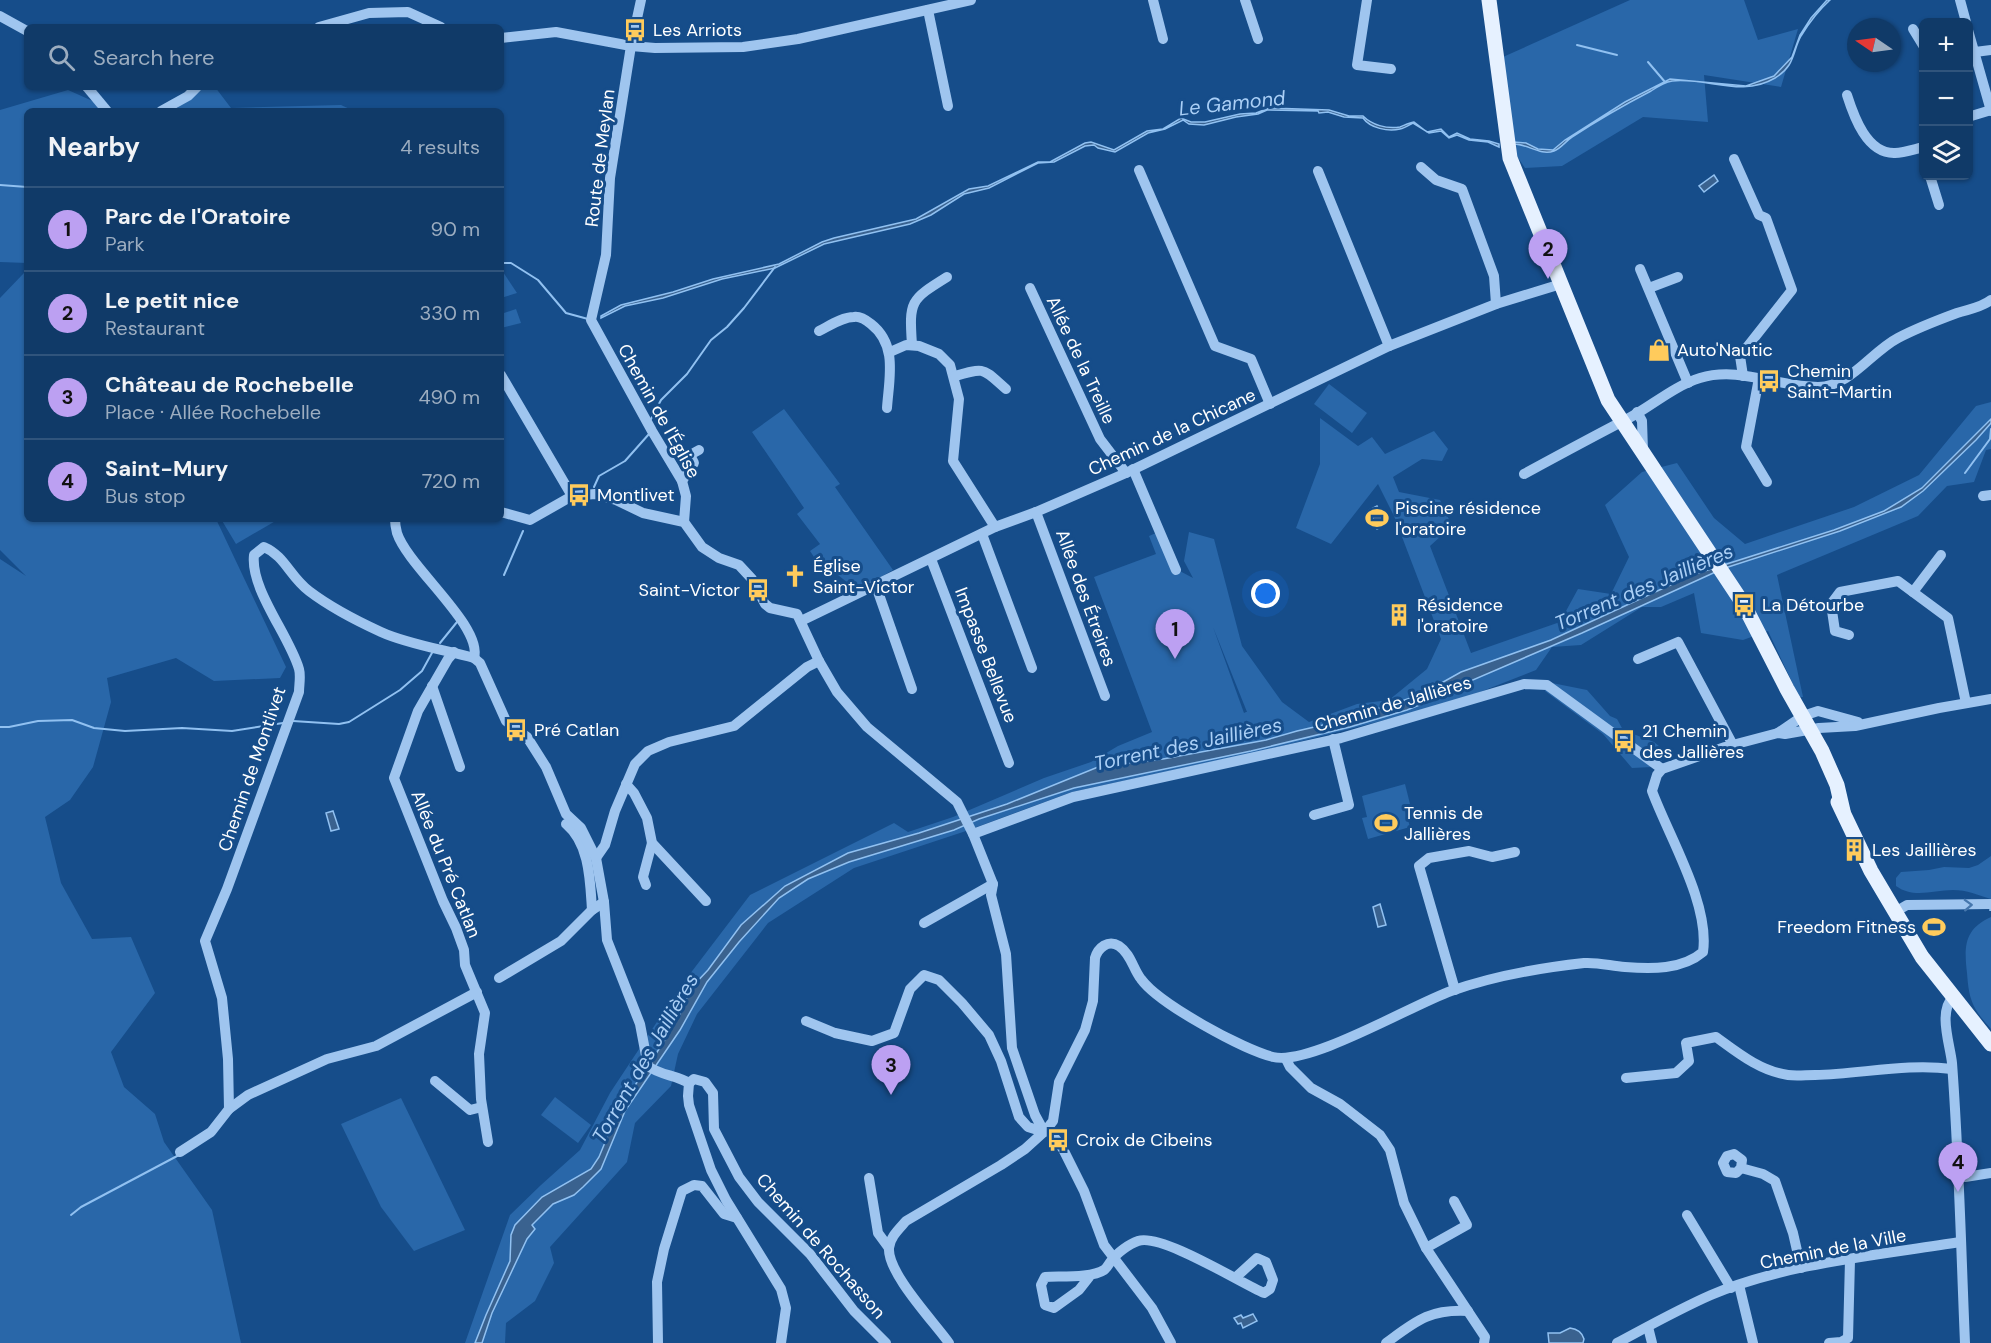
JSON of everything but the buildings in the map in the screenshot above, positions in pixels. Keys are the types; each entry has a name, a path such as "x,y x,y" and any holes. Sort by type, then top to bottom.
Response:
{"main road":[{"path":"1489,0 1510,158 1608,400 1720,568 1754,624 1804,724 1871,871 1895,912 1922,957 1991,1044"}],"street":[{"name":"Route de Meylan","path":"591,320 606,255 610,178 631,46 641,0"},
{"path":"504,38 555,32 631,46 672,48 764,45 928,10 947,3 971,0"},
{"path":"1153,0 1163,39"},
{"path":"1245,0 1258,39"},
{"path":"1367,0 1357,65 1391,69"},
{"path":"1960,0 1965,18"},
{"path":"928,10 948,106"},
{"path":"330,24 369,13 408,12 434,24"},
{"path":"0,16 24,30"},
{"path":"1913,29 1919,40"},
{"path":"1973,45 1991,110 1973,115"},
{"path":"1975,51 1991,50"},
{"path":"90,90 104,108"},
{"path":"166,108 194,90"},
{"path":"1847,95 1854,115 1877,148 1894,153 1919,148"},
{"path":"1734,159 1760,215 1766,218 1792,290 1740,356 1743,376"},
{"path":"1422,167 1436,180 1462,189 1494,276 1496,304"},
{"path":"1139,170 1215,346 1251,359 1270,404"},
{"path":"1318,171 1389,346"},
{"path":"1931,180 1939,205"},
{"path":"1640,269 1688,383"},
{"path":"912,345 910,317 915,303 921,293 947,277"},
{"path":"1649,288 1677,277"},
{"name":"Chemin de la Chicane","path":"801,621 995,527 1036,512 1129,471 1389,346 1496,304 1561,284"},
{"name":"Allée de la Treille","path":"1030,288 1100,439 1129,471 1176,570"},
{"path":"1524,474 1688,383 1716,374 1729,373 1820,387 1833,384 1847,377 1879,350 1898,338 1959,312 1984,305 1991,300"},
{"path":"819,331 851,317 861,318 882,335 890,352 887,408"},
{"name":"Chemin de l'Église","path":"591,320 682,482 686,496 684,522"},
{"path":"890,352 897,347 912,345 926,348 945,358 955,376 959,399 953,461 995,527"},
{"path":"955,376 979,369 989,373 1006,389"},
{"path":"1759,378 1746,447 1767,482"},
{"path":"504,380 572,496"},
{"path":"1637,412 1642,421 1643,454"},
{"path":"682,482 693,464 690,455 699,450"},
{"path":"504,513 530,520 572,496 595,494 616,500 643,513 684,522 702,547 719,558 739,566 752,579 765,604 770,608 797,614 819,661 837,692 867,727 957,802 993,884 991,895 1006,954 1012,1048 1035,1115 1045,1131 1058,1140 1063,1149 1084,1191 1104,1245 1152,1308 1171,1343"},
{"name":"Allée des Étreires","path":"1036,512 1104,696"},
{"path":"395,522 397,534 408,554 462,620 476,651 474,658 480,663 506,721 527,737 546,767 566,814 581,828 596,858 604,902 607,940 640,1024 645,1059 653,1070 679,1077 689,1083 690,1106 711,1170 737,1218 781,1289 786,1308 781,1343"},
{"path":"982,534 1032,668"},
{"name":"Chemin de Montlivet","path":"230,1109 222,998 205,941 230,880 299,692 300,671 252,567 254,555 264,547 271,550 279,555 290,573 309,591 382,633 474,658"},
{"path":"1913,592 1941,555"},
{"name":"Impasse Bellevue","path":"932,559 1009,763"},
{"path":"1849,635 1835,631 1831,604 1839,592 1898,581 1947,618 1966,703"},
{"path":"876,586 912,689"},
{"path":"1638,659 1678,642 1733,745"},
{"name":"Allée du Pré Catlan","path":"454,652 418,711 394,778 456,928 464,951 465,965 485,1013 479,1054 482,1107 488,1142"},
{"path":"596,858 605,845 635,764 648,751 669,742 734,726 807,667 819,661"},
{"name":"Chemin de Jallières","path":"972,832 1073,797 1333,739 1524,684 1547,686 1662,769"},
{"path":"432,686 460,767"},
{"path":"1804,724 1845,728 1991,699"},
{"path":"889,1248 895,1233 906,1221 1025,1149 1053,1121 1059,1082 1085,1030 1093,1001 1097,952 1101,946 1117,944 1134,964 1141,980 1188,1016 1239,1043 1273,1057 1286,1059 1330,1046 1455,990 1547,967 1590,962 1626,967 1669,967 1693,961 1703,952 1705,939 1701,915 1690,882 1652,791 1657,775 1662,769 1733,745 1778,733 1785,734 1804,724 1818,711 1864,723"},
{"path":"1832,715 1834,719 1832,727"},
{"path":"1314,815 1349,805 1333,739"},
{"path":"626,784 634,793 647,818 652,843 643,877 646,885"},
{"path":"566,824 574,831 589,867 592,910"},
{"path":"652,843 706,901"},
{"path":"1455,990 1419,866 1429,858 1469,850 1492,856 1515,852"},
{"path":"924,923 993,884"},
{"path":"499,978 561,941 592,910 604,902"},
{"path":"1895,912 1907,905 1991,904"},
{"path":"806,1021 835,1033 872,1041 894,1033 910,988 924,975 939,980 989,1035 1001,1061 1019,1117 1028,1127 1045,1131"},
{"path":"180,1152 211,1132 230,1109 248,1095 294,1072 327,1059 376,1046 477,992"},
{"path":"1953,996 1947,1005 1946,1019 1952,1069 1965,1343"},
{"path":"1626,1078 1676,1072 1689,1060 1686,1043 1716,1037 1746,1060 1788,1075 1843,1075 1914,1067 1952,1069"},
{"path":"1286,1059 1290,1067 1311,1088 1340,1104 1380,1135 1390,1150 1404,1203 1426,1248 1485,1336 1484,1343"},
{"name":"Chemin de Rochasson","path":"689,1083 694,1079 700,1079 710,1086 713,1093 714,1129 739,1178 758,1202 810,1254 854,1311 886,1343"},
{"path":"435,1080 470,1110 482,1107"},
{"path":"1741,1168 1763,1174 1775,1181 1793,1233 1801,1268"},
{"path":"1957,1176 1991,1173"},
{"name":"Chemin de Rochasson","path":"869,1178 878,1233 889,1248 890,1257 902,1282 949,1343"},
{"path":"658,1343 658,1276 682,1191 694,1185 702,1186 724,1214 737,1218"},
{"path":"1426,1248 1467,1225 1454,1201"},
{"path":"1687,1215 1735,1287 1754,1343"},
{"path":"1090,1276 1078,1290 1054,1308 1045,1305 1041,1285 1045,1277 1090,1276 1105,1270 1113,1258 1139,1240 1156,1241 1235,1278"},
{"name":"Chemin de la Ville","path":"1617,1343 1711,1295 1735,1287 1801,1268 1960,1242"},
{"path":"1828,1343 1842,1342 1848,1338 1850,1260"},
{"path":"1386,1343 1416,1322 1439,1312 1468,1311"},
{"path":"1648,1327 1652,1343"}],"shaded area":[{"path":"1630,0 1744,0 1758,40 1798,29 1781,87 1704,75 1708,122 1643,117 1562,166 1525,168 1502,134 1494,61"},
{"path":"1827,0 1830,0 1801,36 1793,58 1787,68 1775,78 1762,84 1750,86 1737,87 1685,81 1669,82 1601,119 1554,151 1544,152 1514,144 1514,142 1526,143 1538,149 1553,150 1565,140 1625,102 1670,79 1746,86 1774,76 1792,57 1800,35"},
{"path":"68,90 108,108 24,108 24,263 0,262 0,110"},
{"path":"195,90 217,90 231,108 177,108"},
{"path":"341,105 348,108 231,108"},
{"path":"1269,108 1329,110 1349,116 1363,116 1375,124 1390,127 1400,127 1414,122 1425,131 1413,123 1400,129 1385,129 1375,127 1363,118 1344,117 1318,111 1267,110 1258,114 1204,125 1189,124 1183,120 1165,129 1148,133 1115,152 1094,145 1085,146 1054,162 1038,163 989,188 964,194 931,215 910,224 824,244 775,268 722,279 663,298 625,306 601,318 621,305 713,279 779,264 834,238 916,219 969,189 988,186 1038,162 1050,162 1085,143 1091,142 1114,150 1147,131 1163,129 1181,118 1191,122 1205,122 1256,113"},
{"path":"1441,129 1449,137 1457,133 1470,139 1489,141 1499,144 1499,147 1488,142 1469,140 1457,135 1449,138 1441,131 1427,132"},
{"path":"1714,175 1718,181 1704,192 1699,186"},
{"path":"24,273 24,522 217,522 286,667 280,678 214,681 176,658 107,678 111,702 93,767 70,800 45,817 61,883 92,939 131,937 155,993 111,1052 124,1087 155,1114 164,1142 212,1210 241,1343 0,1343 0,559 26,576 0,550 0,298"},
{"path":"504,274 517,293 504,297"},
{"path":"516,309 521,323 504,327 504,313"},
{"path":"1329,384 1367,413 1352,433 1314,404"},
{"path":"1991,402 1991,449 1986,450 1974,482 1947,486 1918,516 1777,575 1803,697 1799,697 1768,631 1743,640 1701,633 1694,593 1661,607 1642,607 1581,645 1552,647 1536,670 1475,694 1397,717 1262,751 1072,792 966,831 854,868 768,923 697,1014 678,1054 671,1086 635,1123 627,1162 550,1247 554,1263 535,1301 506,1323 505,1343 465,1343 510,1215 580,1150 610,1093 680,987 750,895 894,823 908,832 953,817 1044,778 1091,762 1118,746 1152,732 1094,577 1156,554 1149,536 1156,533 1176,569 1193,578 1184,561 1189,532 1214,539 1242,646 1282,702 1309,722 1357,704 1389,700 1427,669 1441,639 1394,516 1378,484 1331,544 1296,528 1320,464 1320,418 1358,446 1372,437 1385,454 1434,431 1448,449 1442,461 1422,459 1393,477 1399,492 1440,500 1452,526 1430,546 1471,653 1560,622 1578,589 1611,594 1629,557 1605,505 1642,472 1677,463 1714,518 1745,544 1854,507 1919,475 1976,406","holes":["1213,627 1247,712 1244,713"]},
{"path":"784,409 840,484 835,487 893,570 854,592 853,587 833,571 826,575 810,551 820,544 797,514 804,508 752,432"},
{"path":"1991,419 1991,423 1976,440 1923,491 1901,507 1840,531 1722,569 1454,688 1452,692 1407,710 1350,727 1251,751 1074,788 979,819 954,830 849,862 808,879 779,898 707,982 680,1030 625,1111 601,1169 574,1195 553,1204 532,1225 535,1229 527,1239 492,1313 482,1343 475,1343 510,1261 511,1235 515,1225 542,1197 591,1169 599,1157 618,1111 680,1014 691,988 708,970 741,925 785,886 848,853 1007,804 1098,767 1163,759 1266,740 1336,722 1420,695 1461,672 1551,640 1692,575 1834,530 1884,511 1922,488"},
{"name":"Piscine résidence l'oratoire","path":"1377,506 1386,525 1377,529 1369,510"},
{"path":"223,522 274,522 236,544"},
{"path":"1547,682 1587,690 1610,716 1617,719 1623,730 1654,742 1670,755 1652,767 1632,768 1603,734 1545,691"},
{"path":"1405,784 1410,804 1404,806 1410,827 1368,839 1362,818 1367,817 1362,796"},
{"path":"333,811 339,829 331,831 326,813"},
{"path":"1991,856 1991,899 1963,891 1917,893 1896,886 1896,878 1901,872 1944,867 1969,868"},
{"path":"1380,904 1386,925 1378,927 1373,907"},
{"path":"1991,917 1991,1029 1972,1001 1968,987 1966,947 1975,927"},
{"path":"555,1097 591,1125 578,1143 541,1115"},
{"path":"401,1098 465,1230 414,1251 381,1207 341,1124"},
{"path":"1253,1314 1257,1321 1243,1328 1241,1323 1238,1324 1234,1318 1241,1315 1243,1318"},
{"path":"1570,1328 1581,1333 1583,1343 1549,1343 1548,1333 1560,1333"}],"waterway":[{"path":"1577,45 1617,55"},
{"path":"1648,62 1665,82"},
{"path":"0,185 24,187"},
{"path":"504,263 511,263 538,280 566,313 588,319"},
{"path":"651,419 661,400 687,374 711,340 727,327 744,308 775,267"},
{"path":"1965,473 1990,439 1991,429"},
{"path":"594,487 599,476 625,461 649,434"},
{"path":"504,575 523,531"},
{"path":"440,643 457,622"},
{"path":"293,721 339,724 349,722 400,690 422,671 433,651"},
{"path":"0,727 38,721 72,720 94,728 125,731 182,728 232,731 283,723"},
{"path":"71,1215 81,1207 179,1155"}],"place":[{"name":"Les Arriots","path":"635,30"},
{"name":"Le petit nice","path":"1548,279"},
{"name":"Auto'Nautic","path":"1659,350"},
{"name":"Chemin Saint-Martin","path":"1769,381"},
{"name":"Montlivet","path":"579,495"},
{"name":"Piscine résidence l'oratoire","path":"1377,518"},
{"name":"Église Saint-Victor","path":"795,576"},
{"name":"Saint-Victor","path":"758,590"},
{"name":"La Détourbe","path":"1744,605"},
{"name":"Résidence l'oratoire","path":"1399,615"},
{"name":"Parc de l'Oratoire","path":"1175,659"},
{"name":"Pré Catlan","path":"516,730"},
{"name":"21 Chemin des Jallières","path":"1624,741"},
{"name":"Tennis de Jallières","path":"1386,823"},
{"name":"Les Jaillières","path":"1854,850"},
{"name":"Freedom Fitness","path":"1934,927"},
{"name":"Château de Rochebelle","path":"891,1095"},
{"name":"Croix de Cibeins","path":"1058,1140"},
{"name":"Saint-Mury","path":"1958,1192"}],"water label":[{"name":"Le Gamond","path":"1232,103"},
{"name":"Torrent des Jaillières","path":"1644,587"},
{"name":"Torrent des Jaillières","path":"1188,744"},
{"name":"Torrent des Jaillières","path":"645,1058"}]}
